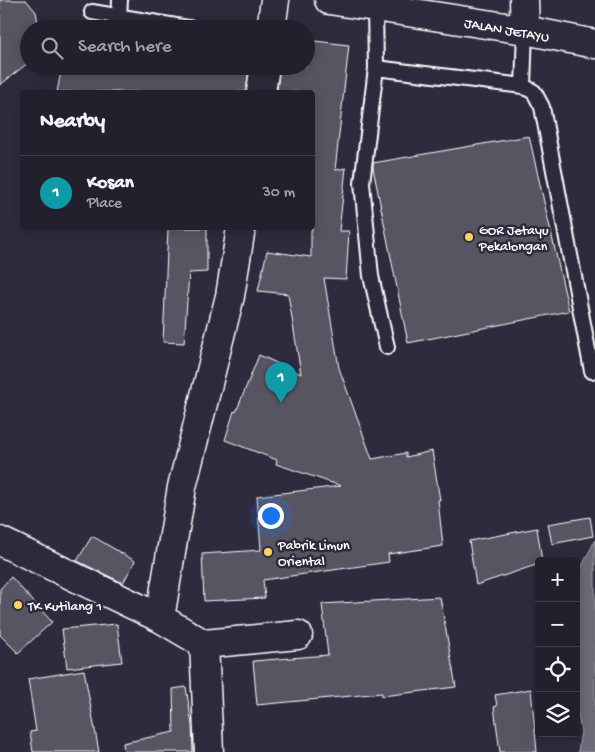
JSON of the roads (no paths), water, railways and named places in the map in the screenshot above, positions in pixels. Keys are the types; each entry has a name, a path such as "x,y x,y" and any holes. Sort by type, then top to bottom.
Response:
{"street":[{"path":"272,20 275,0"},
{"name":"JALAN JETAYU","path":"329,0 375,7 423,8 595,44"},
{"path":"524,0 525,30"},
{"path":"261,90 264,75"},
{"path":"160,618 182,487 230,296 241,230"},
{"path":"0,541 160,618 204,644 298,635"},
{"path":"204,644 209,752"}],"lane":[{"path":"119,16 120,0"},
{"path":"375,7 376,68 362,183 371,276 387,347"},
{"path":"92,12 142,20"},
{"path":"523,86 525,30"},
{"path":"376,68 523,86 534,92 542,108 592,371"}],"place":[{"name":"GOR Jetayu Pekalongan","path":"469,237"},
{"name":"Kosan","path":"281,403"},
{"name":"Pabrik Limun Oriental","path":"268,552"},
{"name":"TK Kutilang 1","path":"18,605"}]}
